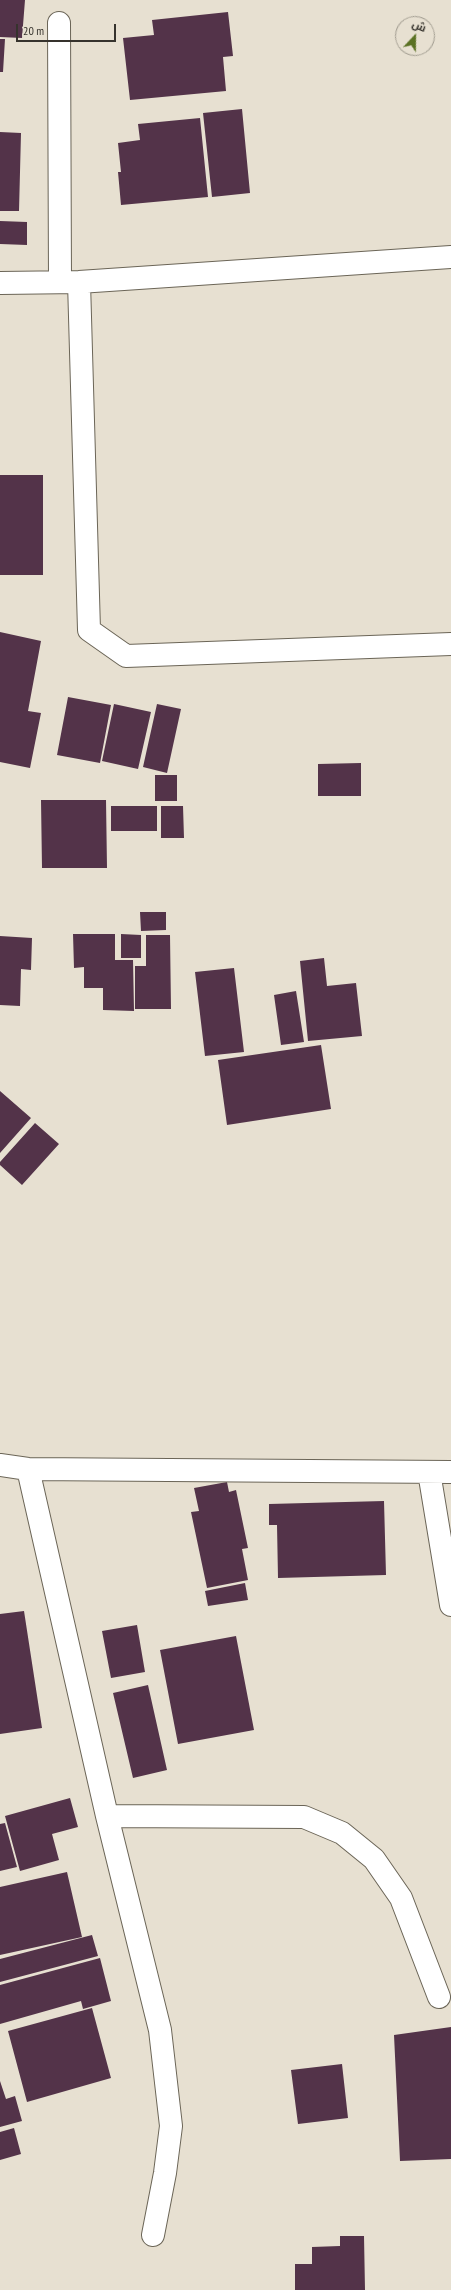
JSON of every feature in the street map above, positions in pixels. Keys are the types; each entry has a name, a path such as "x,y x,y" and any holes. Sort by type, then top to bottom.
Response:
{"street":[{"path":"59,23 70,282 89,630 126,656 451,644"},
{"path":"0,283 70,282 451,257"},
{"path":"0,1465 28,1469 451,1472"},
{"path":"28,1469 107,1816 160,2030 171,2126 165,2173 154,2235"},
{"path":"429,1472 451,1605"},
{"path":"107,1816 304,1817 342,1833 374,1859 401,1898 440,1997"}],"building":[{"path":"0,0 25,0 22,38 0,37"},
{"path":"228,12 233,56 223,57 226,91 130,100 123,38 154,35 152,20"},
{"path":"0,39 5,39 3,72 0,72"},
{"path":"242,109 250,193 212,197 203,113"},
{"path":"200,118 208,197 121,205 118,172 121,172 118,143 140,140 138,124"},
{"path":"0,132 21,133 19,211 0,211"},
{"path":"0,221 27,222 27,245 0,244"},
{"path":"0,475 43,475 43,575 0,575"},
{"path":"0,632 41,641 28,711 41,713 30,768 0,762"},
{"path":"68,697 111,705 100,763 57,755"},
{"path":"114,704 151,712 138,769 102,761"},
{"path":"157,704 181,709 167,773 143,767"},
{"path":"361,763 361,796 318,796 318,764"},
{"path":"155,775 177,775 177,801 155,801"},
{"path":"41,800 106,800 107,868 42,868"},
{"path":"111,806 157,806 157,831 111,831"},
{"path":"161,806 183,806 184,838 161,838"},
{"path":"140,912 166,912 166,930 141,931"},
{"path":"73,934 115,934 115,960 133,960 134,1011 103,1010 103,988 84,988 84,967 74,968"},
{"path":"121,934 141,935 141,958 121,958"},
{"path":"146,935 170,935 171,1009 135,1009 135,966 146,966"},
{"path":"0,936 32,938 31,970 21,969 20,1006 0,1005"},
{"path":"324,958 327,986 356,983 362,1036 308,1041 300,961"},
{"path":"234,968 244,1052 205,1056 195,972"},
{"path":"296,991 304,1042 281,1045 274,995"},
{"path":"321,1045 331,1109 227,1125 218,1060"},
{"path":"0,1091 31,1118 0,1153"},
{"path":"35,1123 59,1144 22,1185 0,1165 0,1162"},
{"path":"227,1482 229,1492 236,1490 248,1548 242,1549 248,1580 207,1588 191,1512 199,1511 194,1488"},
{"path":"384,1501 386,1575 278,1578 277,1525 269,1525 269,1504"},
{"path":"245,1583 248,1600 208,1606 205,1591"},
{"path":"24,1611 42,1728 0,1734 0,1614"},
{"path":"137,1625 145,1672 111,1678 102,1631"},
{"path":"236,1636 254,1730 178,1744 160,1650"},
{"path":"148,1685 167,1770 133,1778 113,1693"},
{"path":"70,1798 78,1827 52,1834 59,1860 20,1871 5,1816"},
{"path":"5,1823 17,1867 0,1871 0,1824"},
{"path":"67,1872 82,1937 0,1955 0,1887"},
{"path":"92,1935 98,1956 0,1982 0,1959"},
{"path":"100,1958 111,2001 83,2009 81,2001 0,2024 0,1985"},
{"path":"92,2008 111,2078 27,2102 8,2031"},
{"path":"451,2027 451,2159 400,2161 394,2035"},
{"path":"342,2064 348,2118 298,2124 291,2070"},
{"path":"0,2081 6,2099 15,2096 22,2121 0,2127"},
{"path":"14,2128 21,2154 0,2160 0,2132"},
{"path":"340,2236 364,2236 365,2290 295,2290 295,2264 312,2264 312,2247 340,2246"}]}
